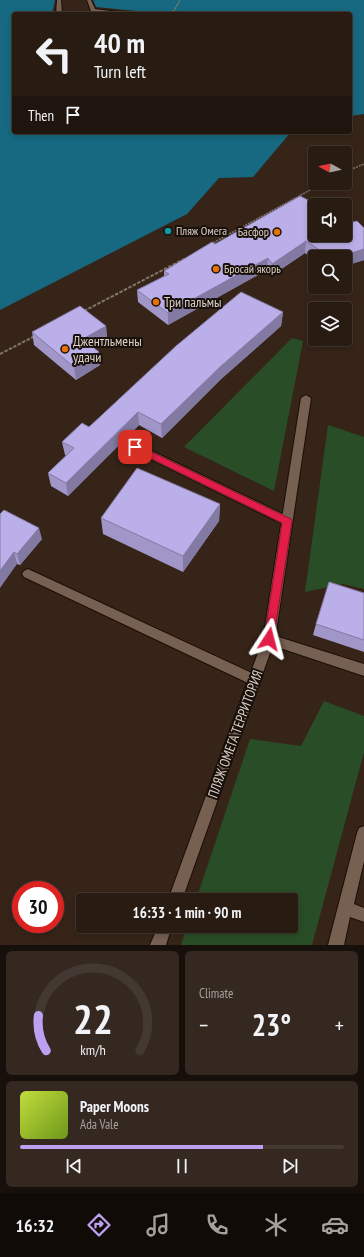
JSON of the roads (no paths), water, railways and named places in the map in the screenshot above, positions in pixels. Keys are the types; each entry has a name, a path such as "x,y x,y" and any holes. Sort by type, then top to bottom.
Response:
{"street":[{"path":"59,0 60,12"},
{"path":"89,0 93,10 112,12"},
{"name":"ПЛЯЖ ОМЕГА ТЕРРИТОРИЯ","path":"177,893 269,639 306,398"},
{"path":"135,447 287,521"},
{"path":"28,574 254,680"},
{"path":"269,639 364,670"},
{"path":"336,945 364,833"},
{"path":"345,908 364,915"},
{"path":"158,945 162,933"}],"water":[{"path":"0,0 55,0 52,12 12,12 12,134 289,134 253,177 219,178 187,214 0,310"},
{"path":"93,0 364,0 364,114 352,116 352,12 147,12 96,7"}],"place":[{"name":"Пляж Омега","path":"168,231"},
{"name":"Басфор","path":"277,232"},
{"name":"Бросай якорь","path":"216,269"},
{"name":"Три пальмы","path":"156,302"},
{"name":"Джентльмены удачи","path":"65,349"}]}
